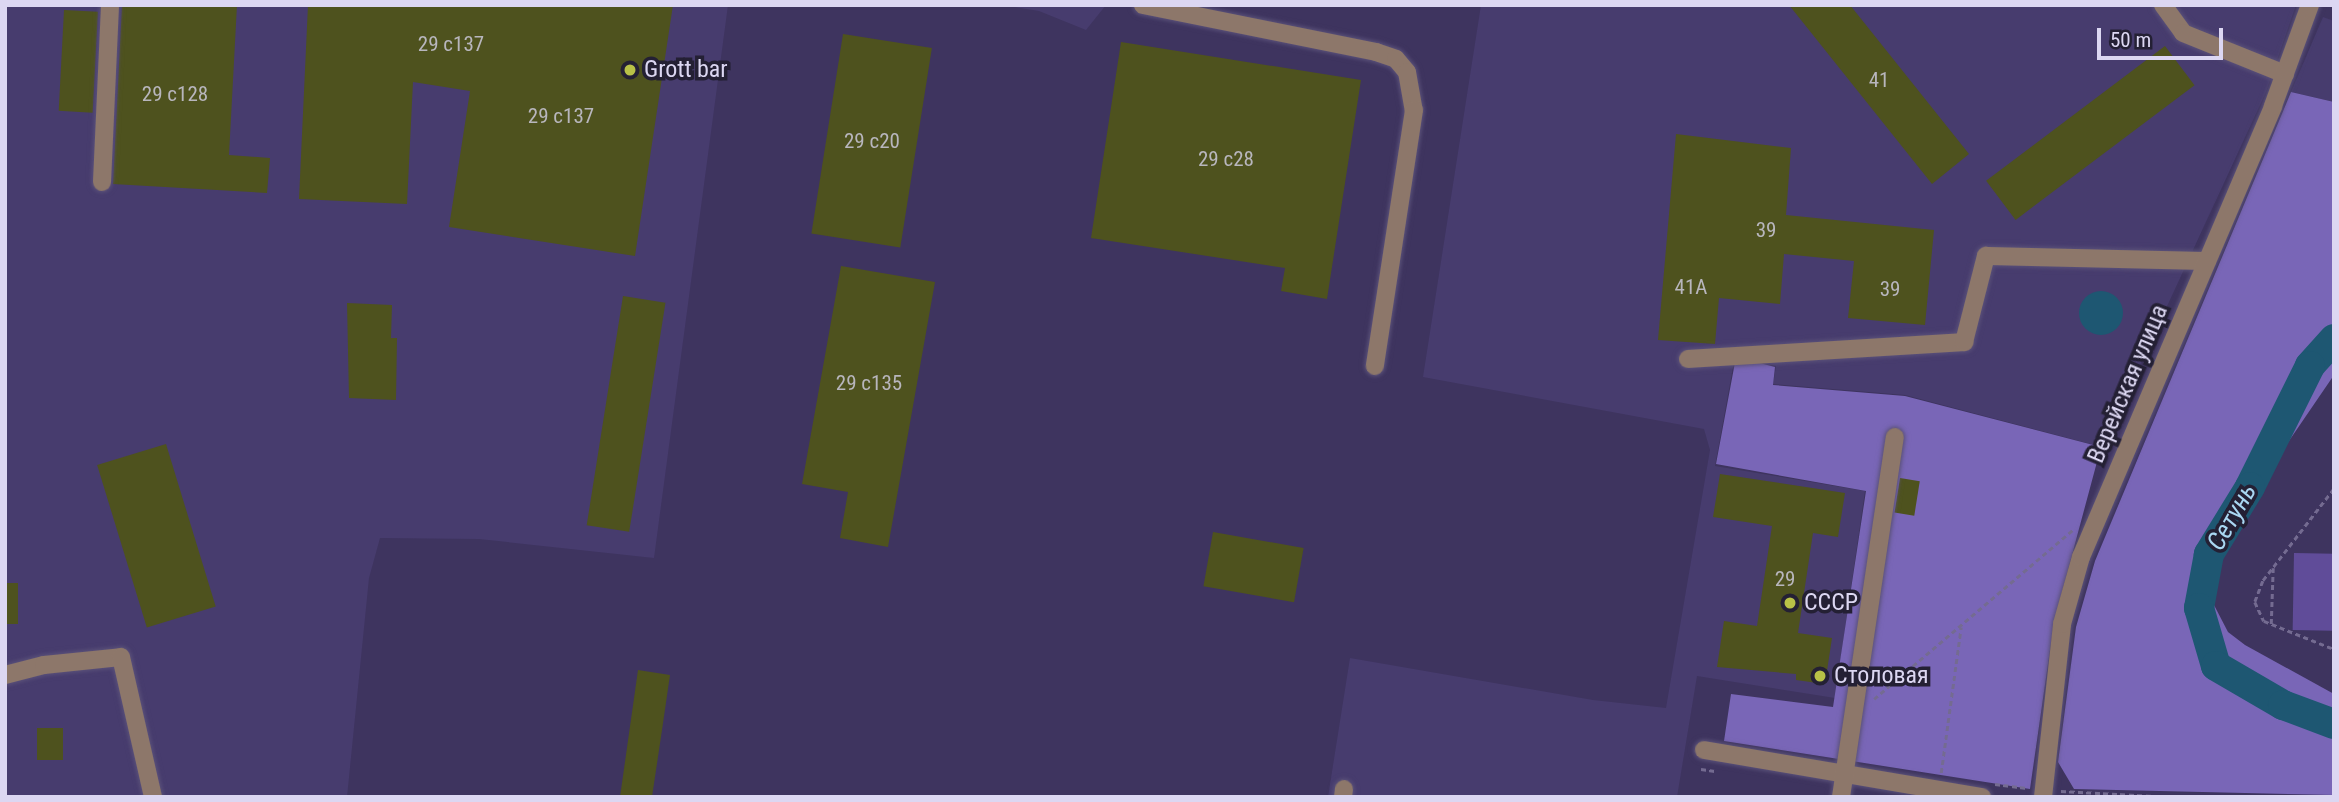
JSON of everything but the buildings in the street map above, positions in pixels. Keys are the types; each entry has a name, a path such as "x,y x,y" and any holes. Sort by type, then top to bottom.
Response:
{"street":[{"path":"102,182 110,5"},
{"path":"1143,5 1376,52 1396,59 1407,72 1414,110 1375,366"},
{"path":"2163,5 2183,33 2285,74"},
{"name":"Верейская улица","path":"2043,797 2062,624 2081,557 2285,74 2310,5"},
{"path":"1688,359 1964,342 1986,256 2207,261"},
{"path":"1840,797 1895,437"},
{"path":"5,674 121,657 153,797"},
{"path":"1704,750 1982,797"}],"path":[{"path":"2334,489 2273,568 2255,601 2258,616 2271,626 2334,649"},
{"path":"1853,718 2075,528"},
{"path":"2271,626 2273,568"},
{"path":"1939,790 1961,625"}],"shaded area":[{"path":"5,5 728,5 654,558 479,539 380,538 369,578 347,797 5,797"},
{"path":"1002,5 1106,5 1086,30 1039,11"},
{"path":"1481,5 2296,5 2266,92 2102,447 1905,395 1773,384 1776,366 1735,356 1715,466 1865,491 1835,698 1697,676 1677,797 1328,797 1350,658 1593,700 1666,708 1710,450 1704,429 1423,377"},
{"path":"2323,17 2334,21 2334,102 2291,92"},
{"path":"2291,92 2334,102 2334,375 2252,495 2213,580 2214,605 2228,632 2245,645 2334,694 2334,795 2074,789 2058,762 2076,627 2095,561"},
{"path":"1736,357 1775,367 1773,385 1905,396 2101,447 2054,622 2030,789 1724,741 1731,694 1833,707 1866,491 1716,464"},
{"path":"2294,553 2334,554 2333,631 2293,630"}],"water":[{"path":"2101,291 2117,297 2123,313 2117,329 2101,335 2085,329 2079,313 2085,297"}],"waterway":[{"name":"Сетунь","path":"2334,339 2310,366 2250,487 2209,554 2199,608 2216,666 2283,705 2334,724"}],"place":[{"name":"Grott bar","path":"630,70"},
{"name":"СССР","path":"1790,603"},
{"name":"Столовая","path":"1820,676"}]}
